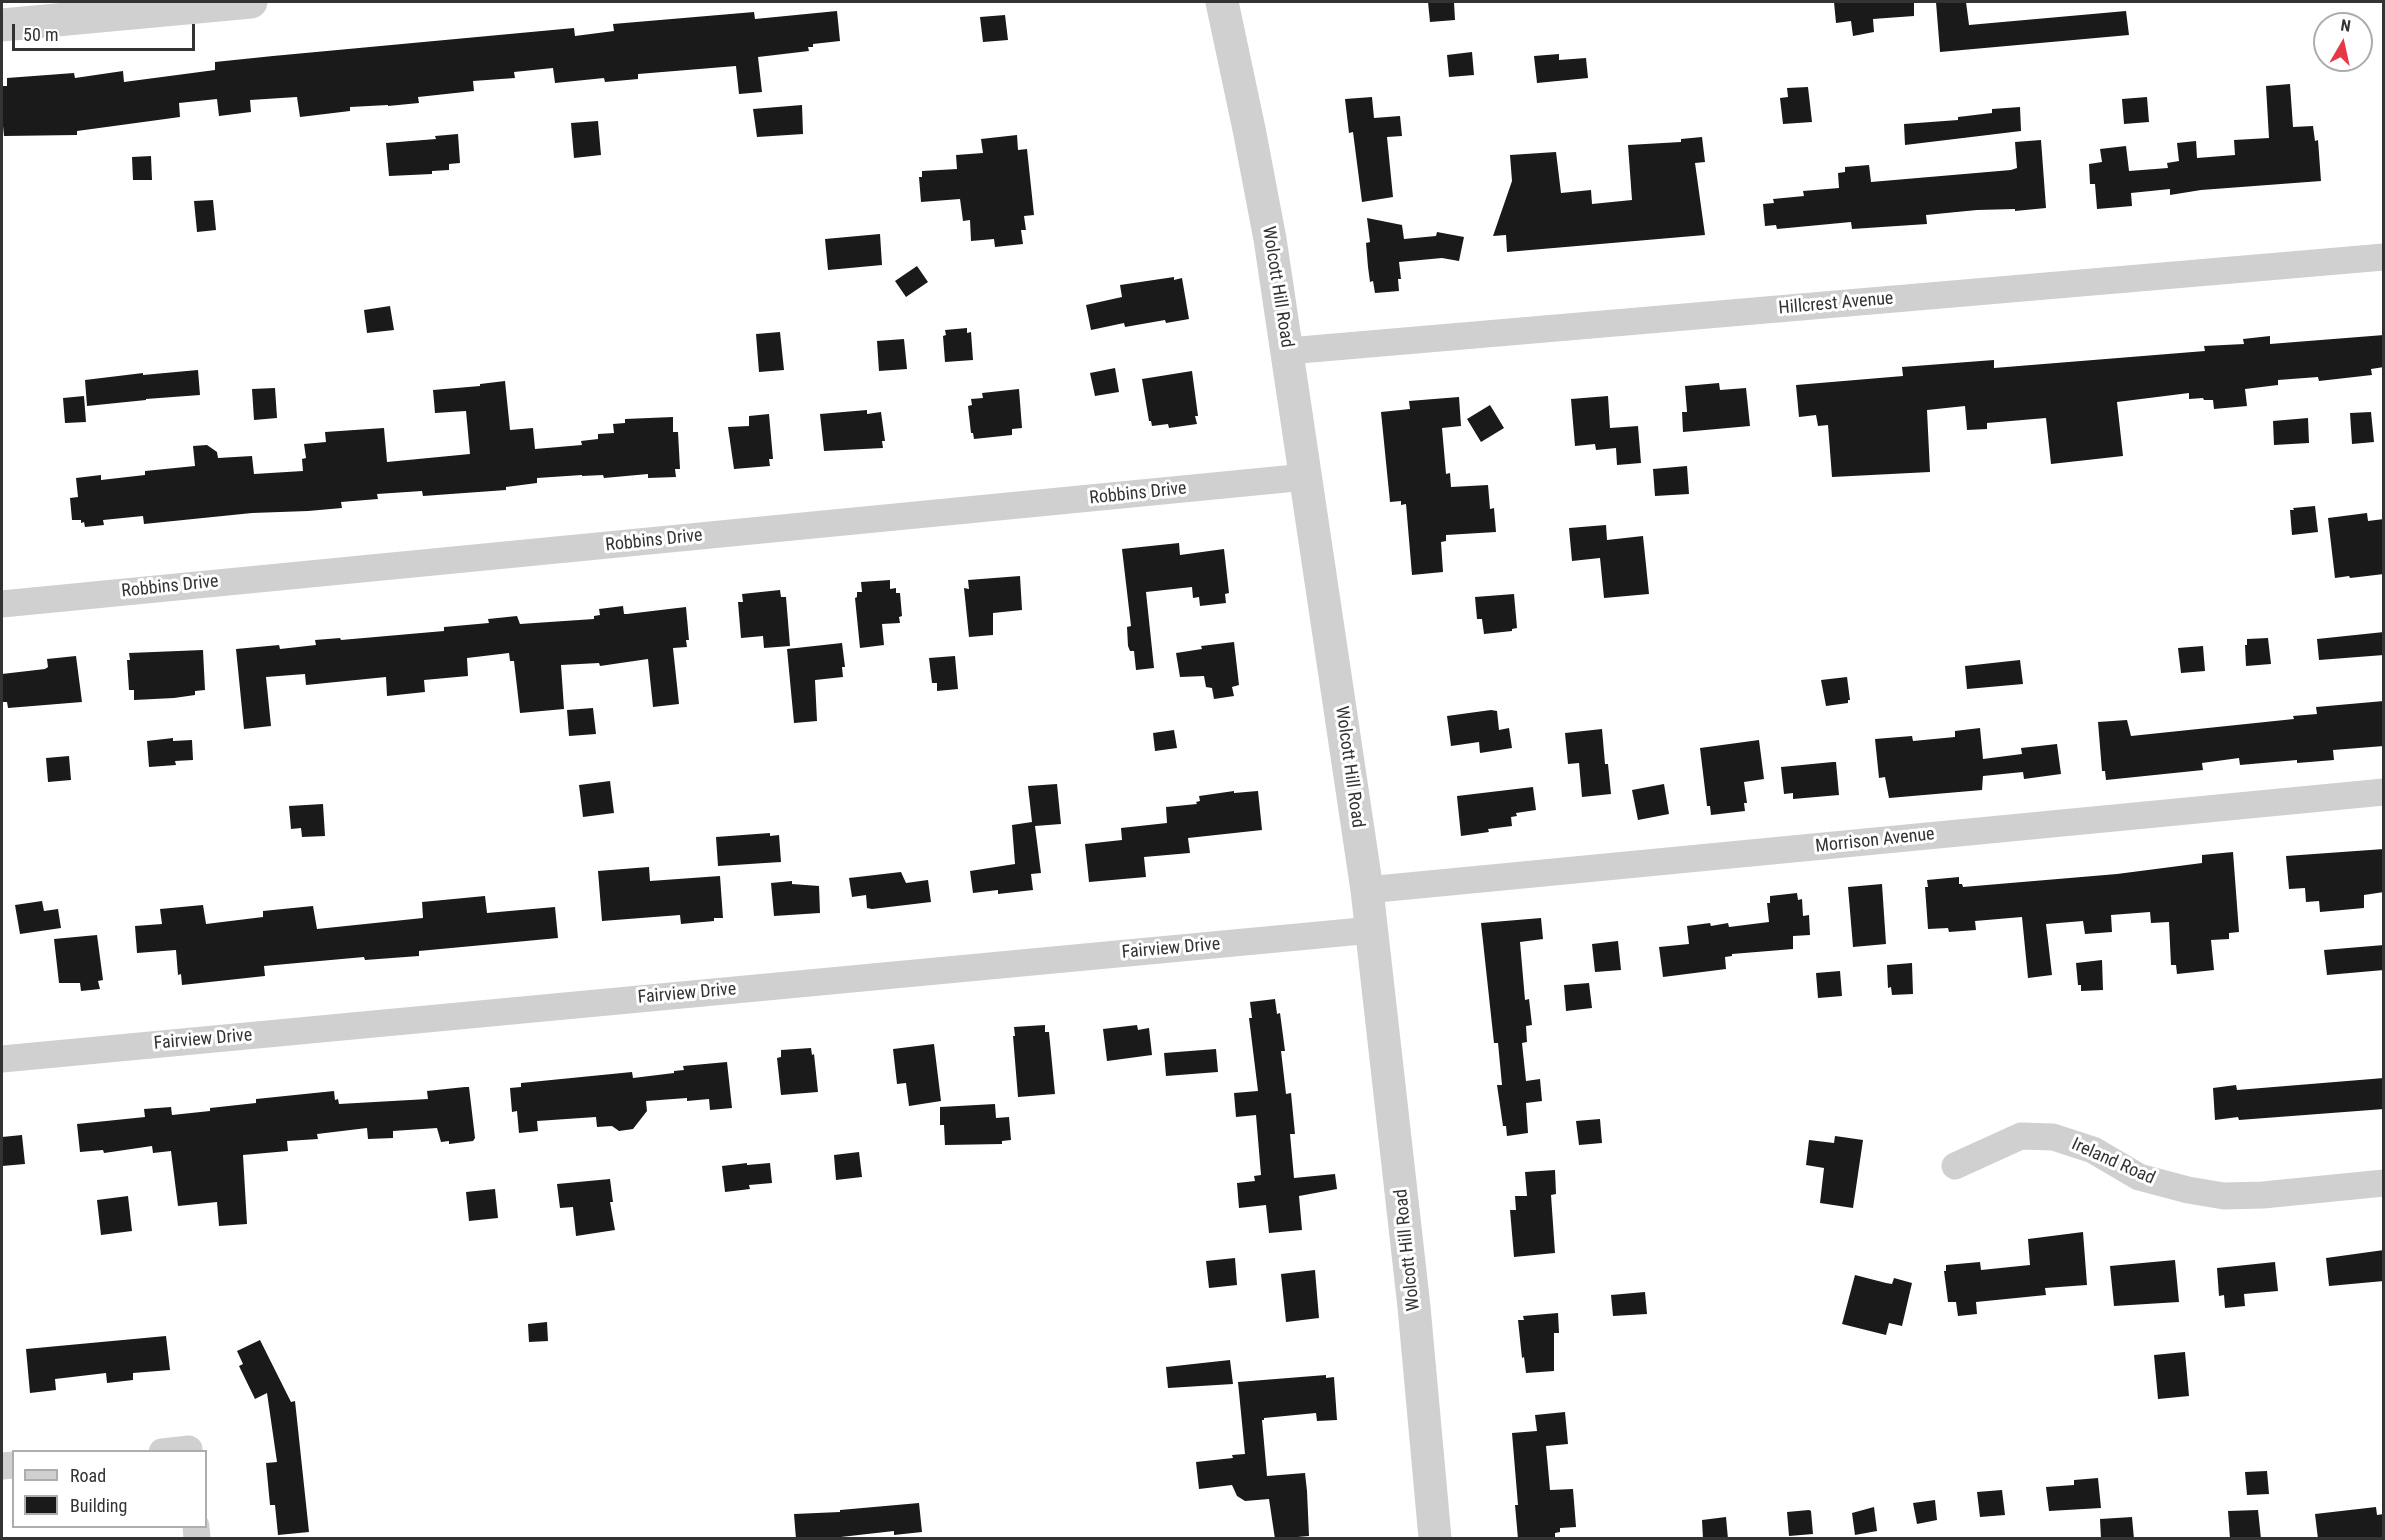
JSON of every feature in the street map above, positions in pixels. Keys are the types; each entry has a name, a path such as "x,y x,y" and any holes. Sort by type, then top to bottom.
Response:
{"street":[{"path":"2,25 251,2"},
{"name":"Wolcott Hill Road","path":"1222,2 1250,129 1288,351 1368,890 1414,1307 1435,1539"},
{"name":"Hillcrest Avenue","path":"1288,351 2384,257"},
{"name":"Robbins Drive","path":"2,604 1306,477"},
{"name":"Morrison Avenue","path":"1368,890 2384,792"},
{"name":"Fairview Drive","path":"2,1059 1372,930"},
{"name":"Ireland Road","path":"1955,1166 2021,1136 2053,1137 2093,1150 2139,1177 2188,1190 2224,1196 2264,1195 2384,1183"}],"building":[{"path":"1428,2 1454,2 1455,20 1430,22"},
{"path":"1834,2 1914,2 1914,16 1873,19 1874,32 1853,36 1851,21 1836,23"},
{"path":"1936,2 1966,2 1969,25 2126,11 2129,35 1940,52"},
{"path":"837,11 840,41 813,44 813,47 808,47 809,51 758,57 762,92 739,94 736,66 638,74 638,79 605,82 604,78 555,83 553,68 514,72 515,78 473,81 474,91 418,97 419,103 350,107 350,111 300,117 297,97 250,100 251,112 219,116 217,99 179,103 180,117 77,131 77,135 4,136 2,127 2,86 7,86 7,78 74,73 75,78 123,71 124,82 215,70 215,62 273,56 574,28 575,36 614,31 613,24 754,12 755,19"},
{"path":"1005,15 1008,40 983,42 980,17"},
{"path":"1472,52 1474,75 1449,77 1447,55"},
{"path":"1559,54 1559,60 1586,58 1588,78 1537,83 1534,56"},
{"path":"2290,84 2293,127 2313,126 2315,141 2318,140 2321,181 2201,190 2170,195 2170,189 2131,193 2132,206 2097,209 2095,184 2090,184 2089,164 2102,162 2100,149 2126,146 2129,171 2168,168 2167,163 2179,161 2177,143 2196,141 2197,158 2235,155 2234,140 2269,138 2266,86"},
{"path":"1808,87 1812,122 1783,124 1780,98 1788,97 1787,88"},
{"path":"1372,97 1374,118 1400,116 1402,136 1387,137 1393,197 1362,202 1353,132 1349,133 1345,99"},
{"path":"2147,97 2149,122 2124,124 2122,99"},
{"path":"802,105 803,134 757,137 753,109"},
{"path":"2020,107 2021,131 1905,145 1904,124 1958,120 1958,117 1992,113 1992,109"},
{"path":"598,121 601,155 574,158 571,123"},
{"path":"458,134 460,163 449,164 449,170 432,171 432,174 389,176 386,143 436,139 435,136"},
{"path":"1017,135 1018,150 1027,149 1034,215 1024,216 1026,230 1021,230 1023,244 995,247 994,239 971,241 970,220 963,221 960,199 921,202 919,177 922,177 922,171 957,169 956,155 983,153 981,139"},
{"path":"1702,137 1705,162 1695,163 1705,235 1507,252 1506,235 1493,236 1512,181 1510,155 1556,152 1561,193 1591,190 1592,204 1632,200 1628,145 1681,142 1681,139"},
{"path":"2041,140 2046,208 2015,211 2015,209 1977,210 1926,215 1927,224 1852,229 1851,222 1777,229 1776,225 1765,226 1763,204 1774,203 1773,199 1804,196 1803,191 1839,188 1838,173 1845,172 1845,167 1869,165 1871,182 2011,170 2017,168 2015,142"},
{"path":"151,156 152,180 133,180 132,157"},
{"path":"213,200 216,230 197,232 194,201"},
{"path":"1367,218 1402,225 1404,239 1436,236 1437,232 1464,237 1459,261 1442,258 1399,262 1401,279 1398,279 1399,291 1375,293 1373,281 1370,282 1368,267 1366,243 1370,242"},
{"path":"880,234 882,265 828,270 825,239"},
{"path":"917,266 928,282 906,297 895,281"},
{"path":"1174,277 1174,280 1182,278 1189,319 1166,323 1165,320 1125,327 1124,323 1091,330 1086,305 1122,297 1120,285"},
{"path":"390,306 394,330 367,333 364,310"},
{"path":"967,328 967,333 971,332 973,360 945,362 943,336 946,335 945,330"},
{"path":"780,332 784,370 759,372 756,334"},
{"path":"2384,335 2384,367 2371,369 2372,375 2319,381 2318,377 2278,380 2278,385 2245,389 2247,406 2214,409 2213,400 2189,399 2189,393 2117,402 2123,456 2051,464 2046,418 1987,423 1987,429 1967,430 1965,406 1927,410 1930,472 1832,477 1828,425 1818,426 1816,415 1799,417 1796,385 1903,376 1902,367 1994,360 1994,368 2205,351 2204,346 2244,344 2243,339 2270,336 2270,344"},
{"path":"904,339 907,369 879,371 877,341"},
{"path":"1115,368 1119,392 1095,396 1090,373"},
{"path":"198,370 200,395 87,406 85,380 143,373 143,375"},
{"path":"1192,371 1197,424 1169,428 1168,424 1152,426 1149,421 1142,379"},
{"path":"505,381 510,430 533,428 535,449 582,445 581,441 598,439 598,434 614,433 613,424 625,423 625,419 673,417 673,432 678,432 680,469 675,469 676,477 648,478 648,474 604,478 603,475 582,475 537,478 537,483 506,487 506,490 423,496 422,491 377,494 378,499 341,502 342,508 252,513 144,524 143,516 103,520 104,525 85,527 81,520 72,520 70,498 78,497 76,478 101,475 101,480 145,475 145,471 195,466 193,446 207,445 217,452 218,458 252,456 254,474 303,471 302,459 306,458 304,444 326,442 325,432 384,428 387,462 470,454 466,411 435,413 433,390 480,386 480,384"},
{"path":"1719,383 1720,390 1746,388 1750,426 1683,432 1682,412 1687,412 1685,386"},
{"path":"275,388 277,418 254,420 252,389"},
{"path":"1019,389 1022,428 1012,429 1012,435 974,439 971,433 968,406 972,405 971,399 983,398 982,393"},
{"path":"84,396 86,422 65,423 63,398"},
{"path":"1608,396 1610,428 1638,426 1641,463 1617,465 1616,448 1596,450 1595,444 1575,446 1571,399"},
{"path":"1459,397 1461,426 1442,428 1446,474 1450,473 1451,487 1488,485 1490,509 1494,508 1496,532 1446,535 1446,541 1441,542 1443,572 1412,575 1406,504 1401,505 1401,501 1390,502 1381,412 1410,409 1409,401"},
{"path":"1490,405 1504,428 1481,442 1467,419"},
{"path":"867,410 867,414 881,412 885,441 882,441 883,448 824,451 820,414"},
{"path":"2371,412 2374,442 2352,444 2350,413"},
{"path":"769,414 773,459 769,459 770,466 734,469 728,427 749,426 749,416"},
{"path":"2308,418 2309,443 2274,445 2273,421"},
{"path":"1687,466 1689,494 1655,496 1653,469"},
{"path":"2315,506 2318,532 2292,535 2290,510"},
{"path":"2367,513 2368,521 2384,519 2384,574 2335,578 2328,518"},
{"path":"1606,525 1607,540 1643,536 1649,594 1604,598 1600,558 1572,561 1569,528"},
{"path":"1179,543 1180,555 1224,549 1229,593 1225,594 1226,603 1200,606 1199,597 1193,598 1192,587 1146,592 1154,668 1136,670 1134,651 1130,651 1128,646 1127,627 1131,626 1122,549"},
{"path":"1020,576 1022,610 993,613 993,635 969,637 964,588 969,589 968,580"},
{"path":"890,580 890,589 896,588 896,593 900,593 902,616 899,617 900,623 882,624 884,645 860,648 855,598 857,592 862,592 861,582"},
{"path":"780,590 781,597 786,597 790,646 764,648 763,636 741,638 738,602 743,602 742,594"},
{"path":"1514,594 1517,628 1512,631 1484,634 1482,619 1477,619 1475,597"},
{"path":"623,606 624,614 686,607 689,640 686,640 687,647 673,648 679,704 653,707 648,659 600,666 599,663 561,665 564,709 520,713 514,661 510,661 509,653 467,658 468,676 424,680 425,692 387,696 386,677 306,685 305,674 266,677 271,726 244,729 236,649 279,645 280,649 316,645 315,640 340,638 341,640 444,631 444,627 489,623 488,619 517,616 520,624 594,619 594,616 600,615 599,609"},
{"path":"2384,632 2384,655 2319,660 2317,639"},
{"path":"2268,638 2271,664 2246,666 2247,639"},
{"path":"1234,642 1239,685 1232,687 1234,696 1214,699 1212,688 1206,687 1204,676 1180,677 1176,653 1202,649 1201,646"},
{"path":"842,643 845,667 842,667 843,677 815,680 817,721 794,723 787,649"},
{"path":"2203,646 2205,671 2181,673 2178,648"},
{"path":"203,650 205,690 195,691 195,695 174,698 134,700 134,690 129,690 127,660 130,660 129,653"},
{"path":"76,656 82,702 8,708 7,702 2,702 2,674 45,669 48,667 47,659"},
{"path":"955,656 958,689 937,691 937,683 932,683 929,658"},
{"path":"2020,660 2023,684 1967,689 1965,666"},
{"path":"1847,677 1850,700 1848,703 1826,706 1821,680"},
{"path":"2384,701 2384,746 2333,750 2334,760 2297,763 2297,760 2240,765 2239,758 2202,763 2203,770 2106,780 2105,771 2102,771 2098,722 2127,720 2131,736 2294,719 2293,716 2317,714 2316,707"},
{"path":"593,708 596,734 569,736 567,710"},
{"path":"1497,711 1499,730 1509,728 1512,748 1480,753 1479,742 1451,746 1447,716"},
{"path":"1980,728 1983,759 2022,754 2021,748 2057,744 2061,774 2024,779 2023,772 1983,776 1982,790 1889,798 1885,777 1879,778 1875,739 1912,736 1913,741 1955,737 1955,731"},
{"path":"1602,729 1605,764 1608,764 1611,794 1582,797 1579,763 1568,764 1565,733"},
{"path":"1174,730 1177,748 1155,751 1153,733"},
{"path":"173,738 173,741 192,740 193,760 175,761 176,765 149,767 147,741"},
{"path":"1759,740 1764,779 1744,782 1747,803 1744,803 1745,811 1711,815 1710,806 1707,806 1700,748"},
{"path":"69,756 71,780 48,782 46,758"},
{"path":"1836,762 1839,795 1793,799 1793,793 1784,794 1781,767"},
{"path":"610,781 614,813 583,817 579,785"},
{"path":"1057,784 1061,824 1035,826 1041,873 1031,874 1033,890 998,894 998,890 973,893 970,871 1015,864 1012,825 1032,822 1028,786"},
{"path":"1664,784 1669,814 1638,820 1632,790"},
{"path":"1533,787 1536,810 1516,813 1517,816 1511,817 1512,826 1461,836 1457,796"},
{"path":"1234,791 1234,793 1258,791 1262,830 1188,838 1190,853 1144,857 1146,877 1089,882 1085,844 1122,840 1121,828 1167,823 1166,807 1197,804 1196,802 1200,801 1199,796"},
{"path":"323,804 325,836 302,837 301,828 291,829 289,806"},
{"path":"770,833 770,836 779,835 781,862 718,866 716,837"},
{"path":"2384,849 2384,892 2364,895 2364,908 2320,912 2319,901 2306,902 2305,888 2289,889 2286,856"},
{"path":"2233,852 2239,932 2229,933 2229,939 2211,940 2214,970 2177,974 2176,965 2171,965 2169,922 2151,923 2150,912 2111,915 2112,932 2085,934 2083,921 2046,924 2052,975 2028,978 2022,917 1975,921 1976,930 1949,932 1948,928 1928,929 1925,887 1928,887 1927,880 1959,877 1959,884 1963,887 2117,874 2202,863 2202,855"},
{"path":"649,867 650,881 720,876 723,918 681,924 680,915 602,921 598,871"},
{"path":"901,872 906,883 928,880 931,902 872,909 867,908 866,895 852,897 849,878"},
{"path":"792,881 792,884 819,886 820,913 774,916 771,883"},
{"path":"1882,884 1886,944 1853,947 1848,887"},
{"path":"1797,893 1798,900 1802,899 1803,916 1809,915 1810,935 1793,936 1793,949 1732,954 1732,956 1725,957 1726,969 1663,977 1659,947 1689,944 1687,926 1728,923 1729,927 1769,922 1767,903 1770,903 1770,896"},
{"path":"485,896 487,913 555,907 558,938 419,951 419,956 365,960 364,957 264,966 265,976 182,985 181,974 178,975 176,950 137,953 135,926 162,924 160,909 203,905 206,924 263,917 263,911 313,906 317,929 423,918 422,902"},
{"path":"42,901 44,911 58,909 61,928 20,934 15,905"},
{"path":"1541,918 1543,939 1520,942 1525,1000 1529,999 1532,1025 1526,1026 1527,1042 1522,1043 1526,1081 1540,1079 1542,1101 1526,1103 1528,1133 1507,1136 1506,1126 1503,1126 1497,1085 1502,1085 1498,1043 1494,1043 1481,923"},
{"path":"97,935 103,980 98,981 100,989 81,991 80,983 59,983 54,939"},
{"path":"1618,941 1621,970 1595,972 1592,944"},
{"path":"2384,945 2384,970 2327,975 2324,950"},
{"path":"2102,960 2103,990 2081,991 2081,985 2078,985 2076,963"},
{"path":"1912,963 1913,994 1892,995 1891,987 1888,988 1887,965"},
{"path":"1840,971 1842,996 1818,998 1816,973"},
{"path":"1589,983 1592,1008 1566,1011 1564,985"},
{"path":"1275,999 1277,1014 1280,1013 1285,1051 1281,1051 1286,1094 1291,1093 1295,1134 1290,1134 1294,1178 1335,1174 1337,1189 1299,1196 1302,1230 1269,1233 1266,1205 1239,1208 1237,1183 1255,1181 1254,1176 1261,1175 1256,1115 1236,1117 1234,1093 1258,1091 1249,1018 1252,1018 1250,1002"},
{"path":"1045,1025 1045,1032 1049,1032 1055,1094 1018,1097 1014,1027"},
{"path":"1137,1025 1138,1030 1149,1028 1152,1055 1107,1061 1103,1029"},
{"path":"934,1044 941,1101 909,1106 906,1083 897,1084 893,1049"},
{"path":"811,1048 812,1055 814,1054 818,1092 781,1095 777,1058 781,1057 781,1050"},
{"path":"1216,1049 1218,1072 1166,1076 1164,1053"},
{"path":"727,1062 732,1108 710,1110 709,1099 646,1101 647,1111 633,1129 619,1131 612,1126 597,1127 596,1117 537,1121 538,1131 519,1133 517,1111 512,1112 510,1088 521,1087 521,1083 632,1072 633,1078 674,1073 674,1071 684,1070 683,1066"},
{"path":"2384,1078 2384,1109 2215,1120 2213,1088 2236,1085 2237,1090"},
{"path":"469,1087 475,1138 473,1141 449,1144 449,1141 441,1142 437,1128 393,1131 393,1138 368,1139 367,1128 317,1134 318,1139 287,1141 288,1151 243,1155 247,1224 219,1226 217,1202 178,1206 171,1151 153,1153 152,1146 104,1153 103,1150 80,1152 77,1124 145,1117 144,1109 171,1107 172,1115 256,1103 256,1099 334,1091 335,1100 338,1099 339,1104 428,1099 427,1091"},
{"path":"995,1104 996,1118 1009,1117 1011,1140 1002,1141 1002,1144 945,1145 944,1125 940,1125 940,1107"},
{"path":"1600,1119 1602,1143 1579,1145 1576,1121"},
{"path":"22,1135 25,1164 2,1166 2,1137"},
{"path":"1835,1136 1863,1140 1853,1208 1820,1203 1824,1168 1806,1165 1809,1140 1834,1143"},
{"path":"859,1152 862,1177 836,1180 834,1155"},
{"path":"747,1163 747,1165 770,1163 772,1183 749,1185 750,1189 725,1192 722,1166"},
{"path":"1555,1170 1556,1194 1551,1195 1555,1253 1514,1257 1510,1210 1516,1210 1515,1196 1527,1196 1525,1172"},
{"path":"610,1179 613,1202 610,1202 615,1230 576,1236 573,1207 560,1208 557,1184"},
{"path":"495,1189 498,1218 469,1221 466,1192"},
{"path":"128,1196 132,1231 101,1235 97,1200"},
{"path":"2083,1232 2087,1285 2045,1288 2046,1295 1976,1302 1977,1314 1958,1316 1956,1302 1948,1302 1944,1271 1946,1271 1946,1265 1980,1262 1981,1270 2030,1265 2028,1239"},
{"path":"2384,1250 2384,1281 2329,1286 2326,1258"},
{"path":"1235,1258 1237,1285 1209,1288 1206,1261"},
{"path":"2175,1260 2179,1302 2114,1306 2110,1266"},
{"path":"2275,1262 2278,1291 2244,1294 2245,1306 2225,1308 2224,1295 2219,1296 2217,1268"},
{"path":"1315,1270 1319,1318 1286,1322 1281,1274"},
{"path":"1855,1275 1892,1284 1894,1278 1912,1283 1902,1326 1889,1323 1886,1335 1842,1324"},
{"path":"1645,1292 1647,1314 1613,1316 1611,1295"},
{"path":"1558,1313 1559,1333 1554,1333 1554,1371 1526,1373 1518,1320 1524,1320 1523,1316"},
{"path":"547,1322 548,1341 529,1342 528,1324"},
{"path":"166,1336 170,1370 133,1373 133,1380 107,1383 106,1373 55,1379 56,1390 30,1393 26,1349"},
{"path":"260,1340 291,1402 295,1401 309,1532 278,1535 275,1505 270,1505 266,1463 277,1462 267,1393 255,1399 239,1366 243,1364 237,1351"},
{"path":"2185,1352 2189,1396 2158,1399 2154,1355"},
{"path":"1230,1360 1233,1384 1168,1388 1166,1367"},
{"path":"1326,1375 1326,1378 1334,1377 1337,1420 1317,1421 1316,1413 1262,1420 1267,1476 1305,1473 1307,1491 1309,1536 1275,1539 1269,1499 1245,1501 1237,1496 1232,1485 1199,1489 1196,1462 1233,1458 1232,1455 1245,1454 1238,1382"},
{"path":"1565,1412 1568,1444 1546,1446 1550,1490 1573,1489 1576,1527 1560,1528 1560,1532 1555,1533 1555,1539 1518,1539 1515,1505 1518,1505 1512,1433 1537,1431 1535,1415"},
{"path":"2267,1471 2269,1494 2247,1495 2245,1472"},
{"path":"2098,1478 2101,1508 2049,1511 2046,1487 2074,1485 2074,1480"},
{"path":"2002,1490 2005,1515 1980,1517 1977,1492"},
{"path":"1935,1500 1937,1520 1917,1524 1913,1503"},
{"path":"919,1503 922,1532 894,1535 894,1531 823,1539 796,1539 794,1514 840,1512 840,1510"},
{"path":"1874,1507 1877,1531 1855,1535 1852,1513"},
{"path":"2376,1507 2377,1515 2384,1514 2384,1538 2318,1539 2315,1514"},
{"path":"2258,1510 2261,1539 2230,1539 2228,1511"},
{"path":"1811,1511 1813,1534 1789,1536 1787,1512"},
{"path":"1726,1517 1728,1539 1703,1539 1702,1520"},
{"path":"2132,1517 2134,1539 2101,1539 2100,1519"}]}
